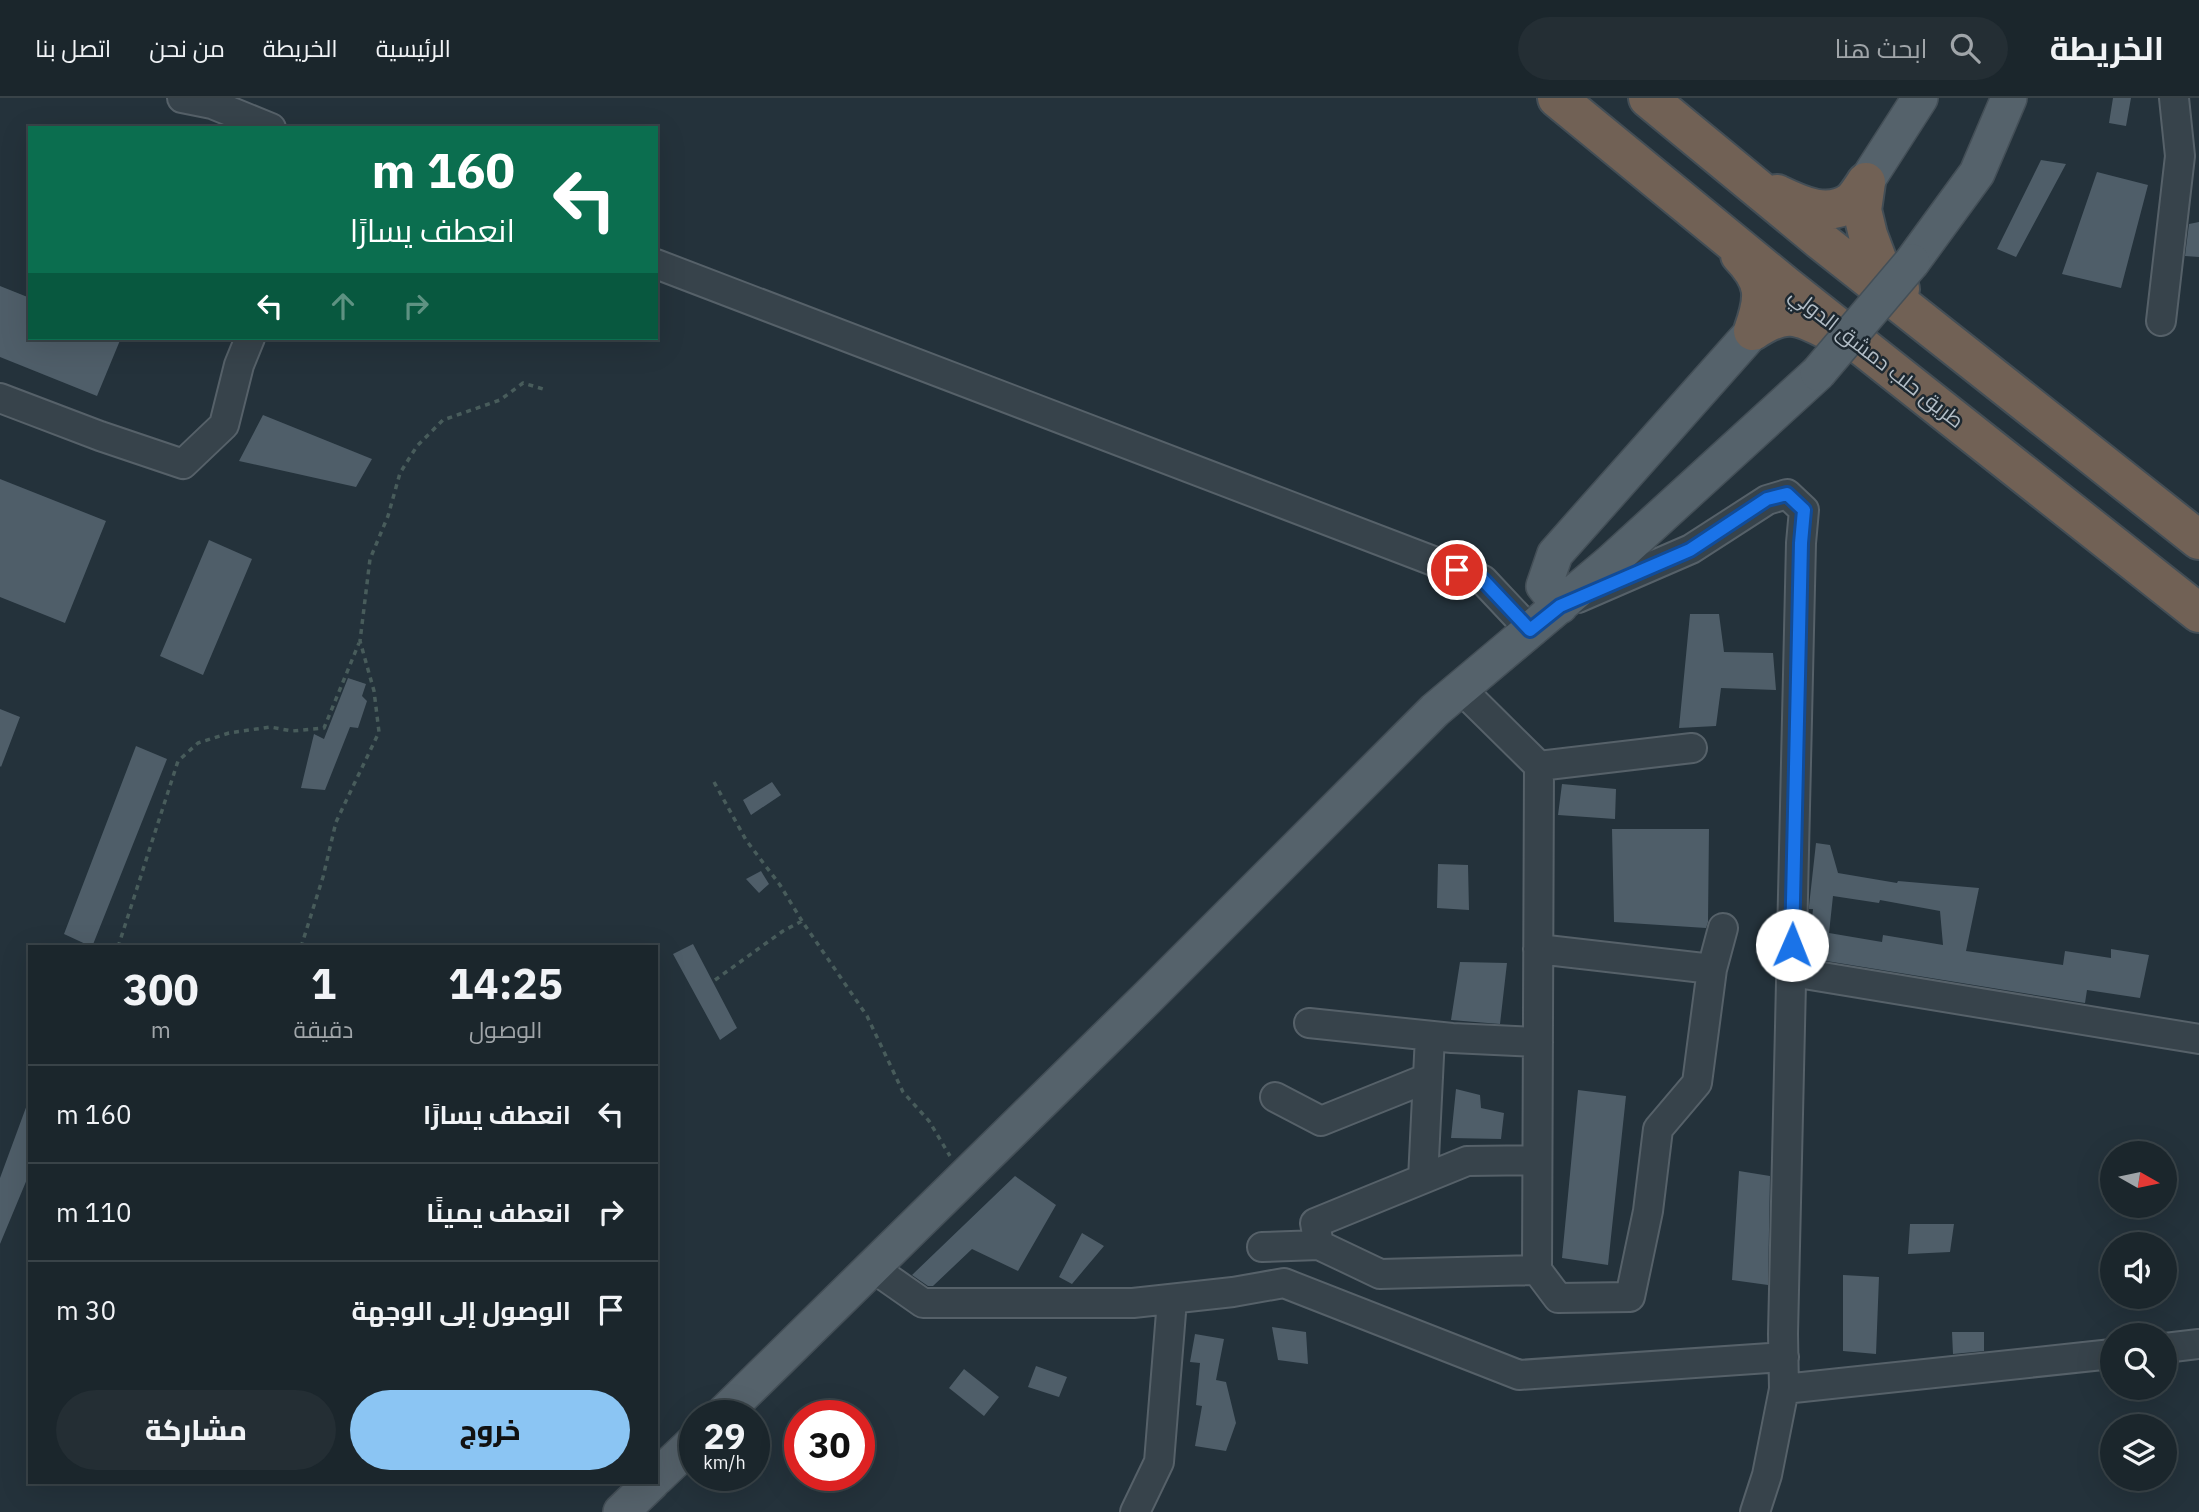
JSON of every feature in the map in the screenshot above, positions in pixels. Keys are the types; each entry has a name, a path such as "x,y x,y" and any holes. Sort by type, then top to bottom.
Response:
{"highway":[{"name":"طريق حلب دمشق الدولي","path":"1557,98 1872,354 2199,613"},
{"path":"1648,98 1940,335 2199,540"},
{"path":"1746,179 1801,205 1819,210 1852,201 1866,183"},
{"path":"1866,183 1863,210 1868,235 1880,267 1940,335"},
{"path":"1710,223 1753,269 1763,291 1760,312 1753,331"},
{"path":"1753,331 1771,318 1785,316 1808,320 1872,354"}],"main road":[{"path":"1866,183 1920,98"},
{"path":"738,1400 1435,710 1560,606 1818,373 1912,262 1977,173 2010,98"},
{"path":"1560,606 1544,586 1555,554 1753,331"},
{"path":"658,1476 679,1456"},
{"path":"621,1512 650,1484"}],"street":[{"path":"182,98 212,104 266,126"},
{"path":"2161,321 2190,155 2174,98"},
{"path":"658,265 1483,580 1530,630"},
{"path":"0,398 183,464 224,425 239,365 249,340"},
{"path":"1560,606 1690,550 1767,499 1787,494 1804,510 1791,972 1784,1389 1767,1475 1755,1512"},
{"path":"1461,689 1539,766 1537,1270 1558,1298 1630,1297 1648,1211 1658,1129 1698,1083 1712,969 1723,928"},
{"path":"1539,766 1692,748"},
{"path":"1538,949 1712,969"},
{"path":"1791,972 2199,1038"},
{"path":"1309,1023 1430,1036 1538,1042"},
{"path":"1423,1179 1430,1036"},
{"path":"1275,1097 1321,1121 1428,1079"},
{"path":"1319,1245 1315,1223 1467,1161 1537,1160"},
{"path":"1262,1247 1319,1245 1380,1274 1537,1270"},
{"path":"873,1268 923,1303 1133,1303 1172,1300 1284,1283 1519,1375 1784,1357"},
{"path":"1135,1512 1159,1462 1172,1300"},
{"path":"2177,1347 2199,1344"},
{"path":"1784,1389 2100,1355"}],"path":[{"path":"119,945 178,761 198,743 229,733 270,727 292,732 324,728 360,641 370,559 388,516 400,473 417,446 443,420 500,400 523,383 543,389"},
{"path":"302,945 323,877 336,822 379,732 374,691 360,641"},
{"path":"714,782 746,840 780,885 867,1016 903,1092 929,1121 965,1177"},
{"path":"715,980 802,921"}],"building":[{"path":"2113,98 2131,98 2126,126 2109,123"},
{"path":"2041,160 2066,164 2016,257 1997,249"},
{"path":"2097,172 2148,185 2121,288 2062,274"},
{"path":"2199,222 2199,257 2185,256 2189,224"},
{"path":"0,286 28,297 28,340 120,340 97,396 0,357"},
{"path":"263,415 372,459 356,487 239,461"},
{"path":"0,479 106,521 65,623 0,597"},
{"path":"209,540 252,559 203,675 160,656"},
{"path":"1690,614 1719,614 1724,652 1773,653 1776,690 1721,688 1716,726 1679,728"},
{"path":"348,678 366,684 362,696 367,701 358,728 350,727 325,790 301,788 314,734 324,739"},
{"path":"0,709 20,717 1,767 0,766"},
{"path":"136,746 167,759 93,945 64,934"},
{"path":"772,782 781,795 751,815 743,800"},
{"path":"1562,784 1616,789 1615,819 1558,815"},
{"path":"1612,829 1709,829 1706,928 1614,922"},
{"path":"1816,843 1830,845 1838,873 1897,883 1979,888 1966,951 2063,965 2065,951 2111,958 2111,949 2149,955 2140,998 2087,990 2085,1003 1808,958 1813,909 1809,909","holes":["1833,896 1879,903 1880,900 1940,911 1943,945 1883,935 1882,942 1829,933"]},
{"path":"1438,864 1468,865 1469,910 1437,908"},
{"path":"761,871 769,884 759,893 746,879"},
{"path":"693,944 737,1028 720,1040 673,954"},
{"path":"1460,962 1507,963 1500,1024 1451,1020"},
{"path":"1456,1089 1480,1095 1481,1108 1504,1113 1501,1139 1451,1138"},
{"path":"1578,1090 1626,1096 1608,1265 1562,1258"},
{"path":"28,1102 28,1177 0,1244 0,1178"},
{"path":"1739,1171 1770,1176 1768,1285 1732,1280"},
{"path":"1015,1176 1056,1205 1018,1271 972,1249 933,1286 928,1286 912,1275"},
{"path":"1910,1224 1954,1224 1950,1252 1908,1254"},
{"path":"1082,1233 1104,1246 1072,1284 1059,1277"},
{"path":"1843,1275 1879,1277 1876,1354 1843,1351"},
{"path":"1272,1327 1306,1332 1308,1364 1278,1360"},
{"path":"1952,1332 1984,1332 1984,1351 1953,1354"},
{"path":"1195,1334 1224,1339 1216,1380 1226,1382 1236,1423 1226,1451 1195,1446 1202,1406 1196,1405 1200,1363 1190,1362"},
{"path":"1036,1366 1067,1377 1059,1397 1028,1387"},
{"path":"964,1369 999,1397 984,1416 949,1388"}],"route":[{"path":"1457,570 1483,580 1530,630 1560,606 1690,550 1767,499 1787,494 1804,510 1792,945"}]}
